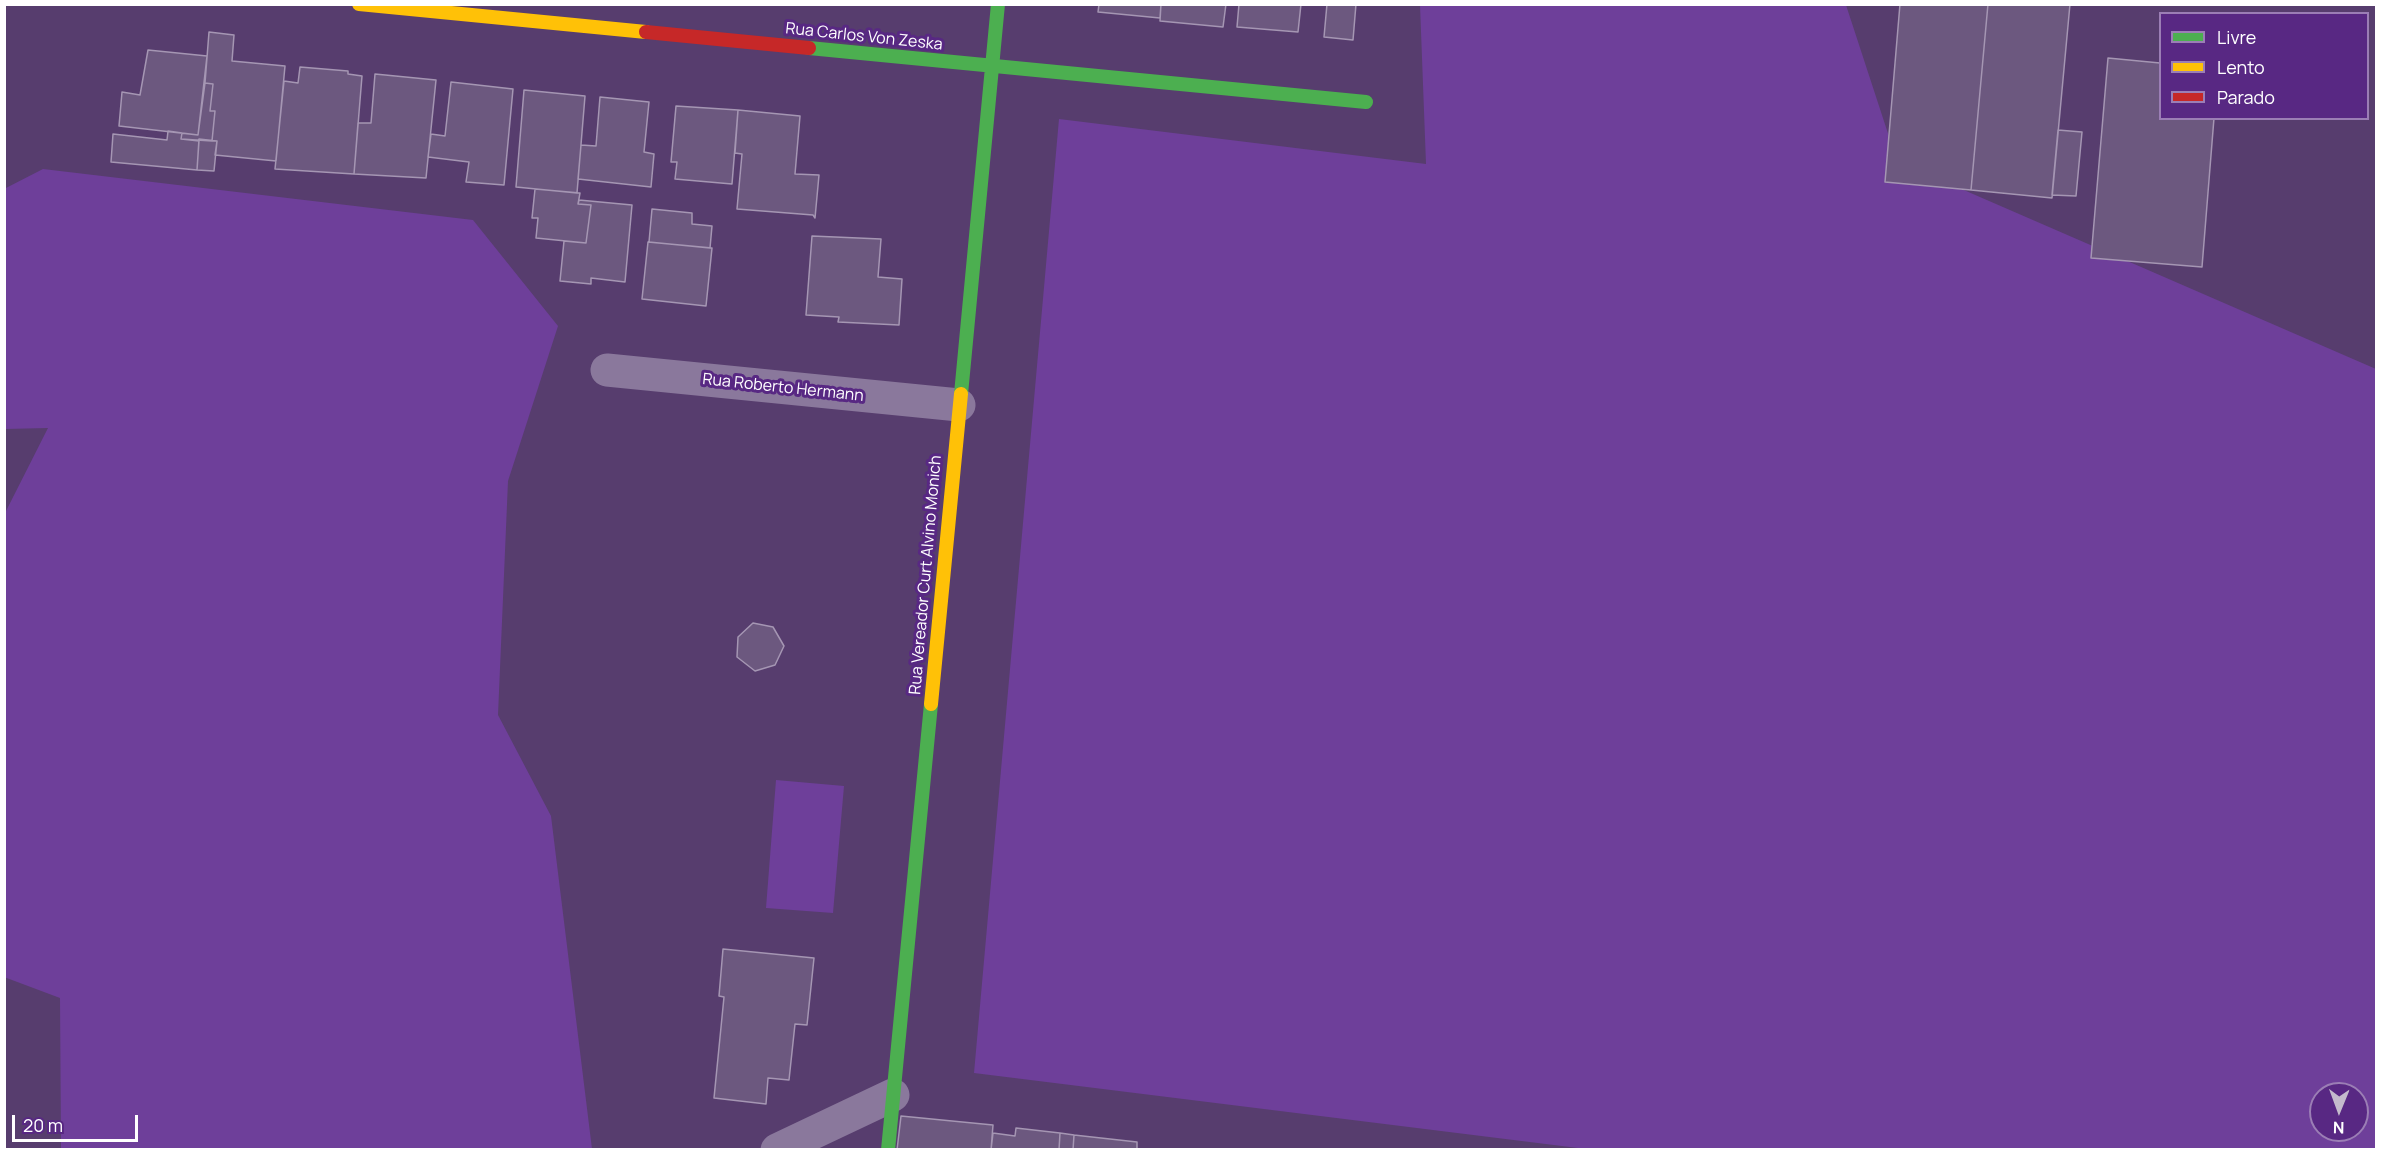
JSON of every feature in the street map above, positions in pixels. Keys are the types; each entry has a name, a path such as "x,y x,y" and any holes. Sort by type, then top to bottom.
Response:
{"street":[{"name":"Rua Carlos Von Zeska","path":"359,4 1366,102"},
{"name":"Rua Vereador Curt Alvino Monich","path":"888,1149 998,4"},
{"name":"Rua Roberto Hermann","path":"607,370 959,405"},
{"path":"777,1149 893,1095"}],"shaded area":[{"path":"1420,5 1846,5 1897,161 2376,369 2376,1149 1594,1150 974,1073 1059,119 1426,164"},
{"path":"43,169 473,220 558,326 508,481 498,715 551,816 592,1149 61,1149 60,998 4,977 5,513 48,428 5,429 4,189"},
{"path":"776,780 844,786 833,913 766,908"}],"building":[{"path":"1099,4 1161,4 1160,18 1098,12"},
{"path":"1161,4 1226,4 1223,27 1160,21"},
{"path":"1239,4 1301,4 1298,32 1237,27"},
{"path":"1327,4 1356,4 1353,40 1324,37"},
{"path":"1900,4 1988,4 1971,190 1885,182"},
{"path":"1988,4 2070,4 2052,198 1971,190"},
{"path":"209,32 234,35 232,61 285,66 276,161 215,155 217,141 212,141 215,111 210,111 213,84 205,83"},
{"path":"148,50 207,56 198,135 119,126 122,92 140,95"},
{"path":"2108,58 2159,63 2159,120 2214,120 2202,267 2091,258"},
{"path":"300,67 348,71 348,74 362,76 354,174 275,169 284,81 298,83"},
{"path":"375,74 436,80 426,178 354,174 358,123 371,123"},
{"path":"451,82 513,89 504,185 466,182 469,162 428,157 431,134 445,136"},
{"path":"205,83 213,84 210,111 215,111 212,141 181,139 182,133 198,135"},
{"path":"524,90 585,96 577,193 516,187"},
{"path":"600,97 649,102 644,152 654,154 651,187 578,179 581,145 596,146"},
{"path":"676,106 738,110 732,184 675,179 677,162 671,162"},
{"path":"738,110 800,116 795,174 819,175 815,218 813,215 737,209 742,154 735,153"},
{"path":"2058,130 2082,132 2076,196 2052,195"},
{"path":"168,131 182,133 181,139 199,141 197,170 111,162 113,134 167,140"},
{"path":"199,139 217,141 214,171 197,170"},
{"path":"535,189 580,193 578,204 591,205 586,243 536,238 538,218 532,218"},
{"path":"579,200 632,205 625,282 591,278 591,284 560,281 564,241 586,243 591,205 578,204"},
{"path":"652,209 692,213 692,224 712,226 710,248 649,242"},
{"path":"812,236 881,239 878,277 902,279 899,325 838,322 839,317 806,315"},
{"path":"648,242 712,248 706,306 642,299"},
{"path":"753,623 773,627 784,646 775,665 755,671 737,657 738,637"},
{"path":"723,949 814,958 807,1025 795,1024 789,1080 768,1078 766,1104 714,1098 724,997 719,996"},
{"path":"901,1116 993,1125 991,1150 897,1150"},
{"path":"1016,1128 1060,1133 1059,1150 991,1150 993,1133 1015,1136"},
{"path":"1060,1133 1074,1135 1073,1150 1059,1150"},
{"path":"1074,1135 1137,1142 1137,1150 1073,1150"}],"traffic: fast":[{"path":"961,394 998,4"},
{"path":"809,48 1366,102"},
{"path":"888,1150 931,704"}],"traffic: slow":[{"path":"359,4 646,32"},
{"path":"931,704 961,394"}],"traffic: jam":[{"path":"646,32 809,48"}]}
